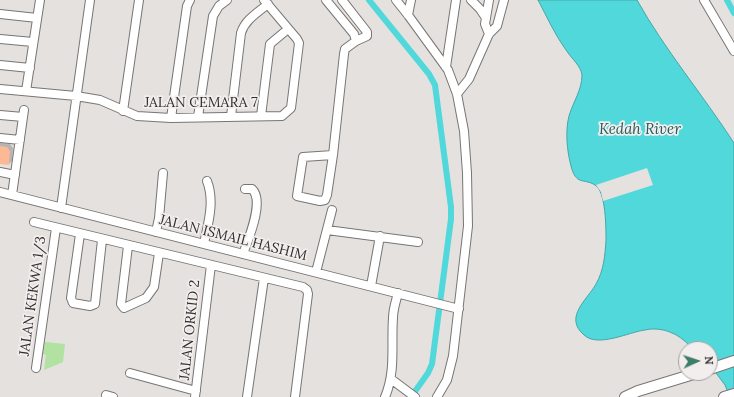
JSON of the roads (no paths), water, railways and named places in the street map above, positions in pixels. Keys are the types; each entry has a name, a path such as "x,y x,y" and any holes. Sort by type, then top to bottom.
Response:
{"main road":[{"path":"718,366 734,361"},
{"path":"625,397 638,391 678,379"},
{"path":"724,397 734,394"}],"street":[{"path":"26,91 40,0"},
{"path":"61,208 90,0"},
{"path":"122,111 140,0"},
{"path":"171,118 187,6 190,0"},
{"path":"198,117 213,16 219,6 226,0"},
{"path":"326,0 354,34 356,40"},
{"path":"333,155 303,157 297,196 320,201 325,200 327,196 333,155 345,50 356,40 367,36 367,32 342,0"},
{"path":"396,0 446,67 457,94 464,131 467,173 468,226 451,368 437,397"},
{"path":"408,15 411,0"},
{"path":"446,67 456,0"},
{"path":"471,0 486,18"},
{"path":"489,0 485,24 489,34"},
{"path":"457,94 469,79 489,34 497,26 504,0"},
{"path":"704,0 734,51"},
{"path":"231,116 241,32 246,22 266,2 288,29 270,44 261,116"},
{"path":"0,14 37,18"},
{"name":"JALAN CEMARA 7","path":"0,89 76,96 100,100 122,111 138,116 171,118 282,116 291,108 299,48 297,39 288,29"},
{"path":"0,39 34,42"},
{"path":"0,65 30,68"},
{"path":"0,116 23,114 12,194"},
{"path":"0,138 20,140"},
{"path":"0,172 15,175"},
{"path":"156,232 159,218 163,173"},
{"path":"204,244 212,201 207,181"},
{"path":"244,254 254,222 256,199 255,192 252,189 245,189"},
{"name":"JALAN ISMAIL HASHIM","path":"0,192 459,309"},
{"path":"316,272 332,210"},
{"path":"34,222 102,240 303,287 308,294 295,397"},
{"name":"JALAN KEKWA 1/3","path":"36,368 56,228"},
{"path":"327,230 418,242"},
{"path":"80,234 71,298 71,301 74,303 90,306 94,306 95,304 102,240"},
{"path":"371,286 380,236"},
{"path":"128,246 121,304 122,307 127,307 146,298 154,287 158,253"},
{"name":"JALAN ORKID 2","path":"196,394 211,265"},
{"path":"247,397 264,278"},
{"path":"385,397 391,379 393,361 393,316 398,293"},
{"path":"130,373 196,394"},
{"path":"391,379 415,397"}],"water":[{"name":"Kedah River","path":"538,0 637,0 672,55 734,143 734,397 730,397 725,385 718,376 718,341 685,341 669,332 655,329 638,331 605,340 597,340 590,339 578,328 576,315 579,308 599,279 605,257 605,210 599,189 591,183 578,179 575,176 571,166 567,141 568,122 581,86 582,75 578,65 568,53 551,26"}],"waterway":[{"path":"369,0 429,74 435,85 451,207 451,219 432,364 428,373 411,397"},
{"path":"727,0 734,13"}]}
